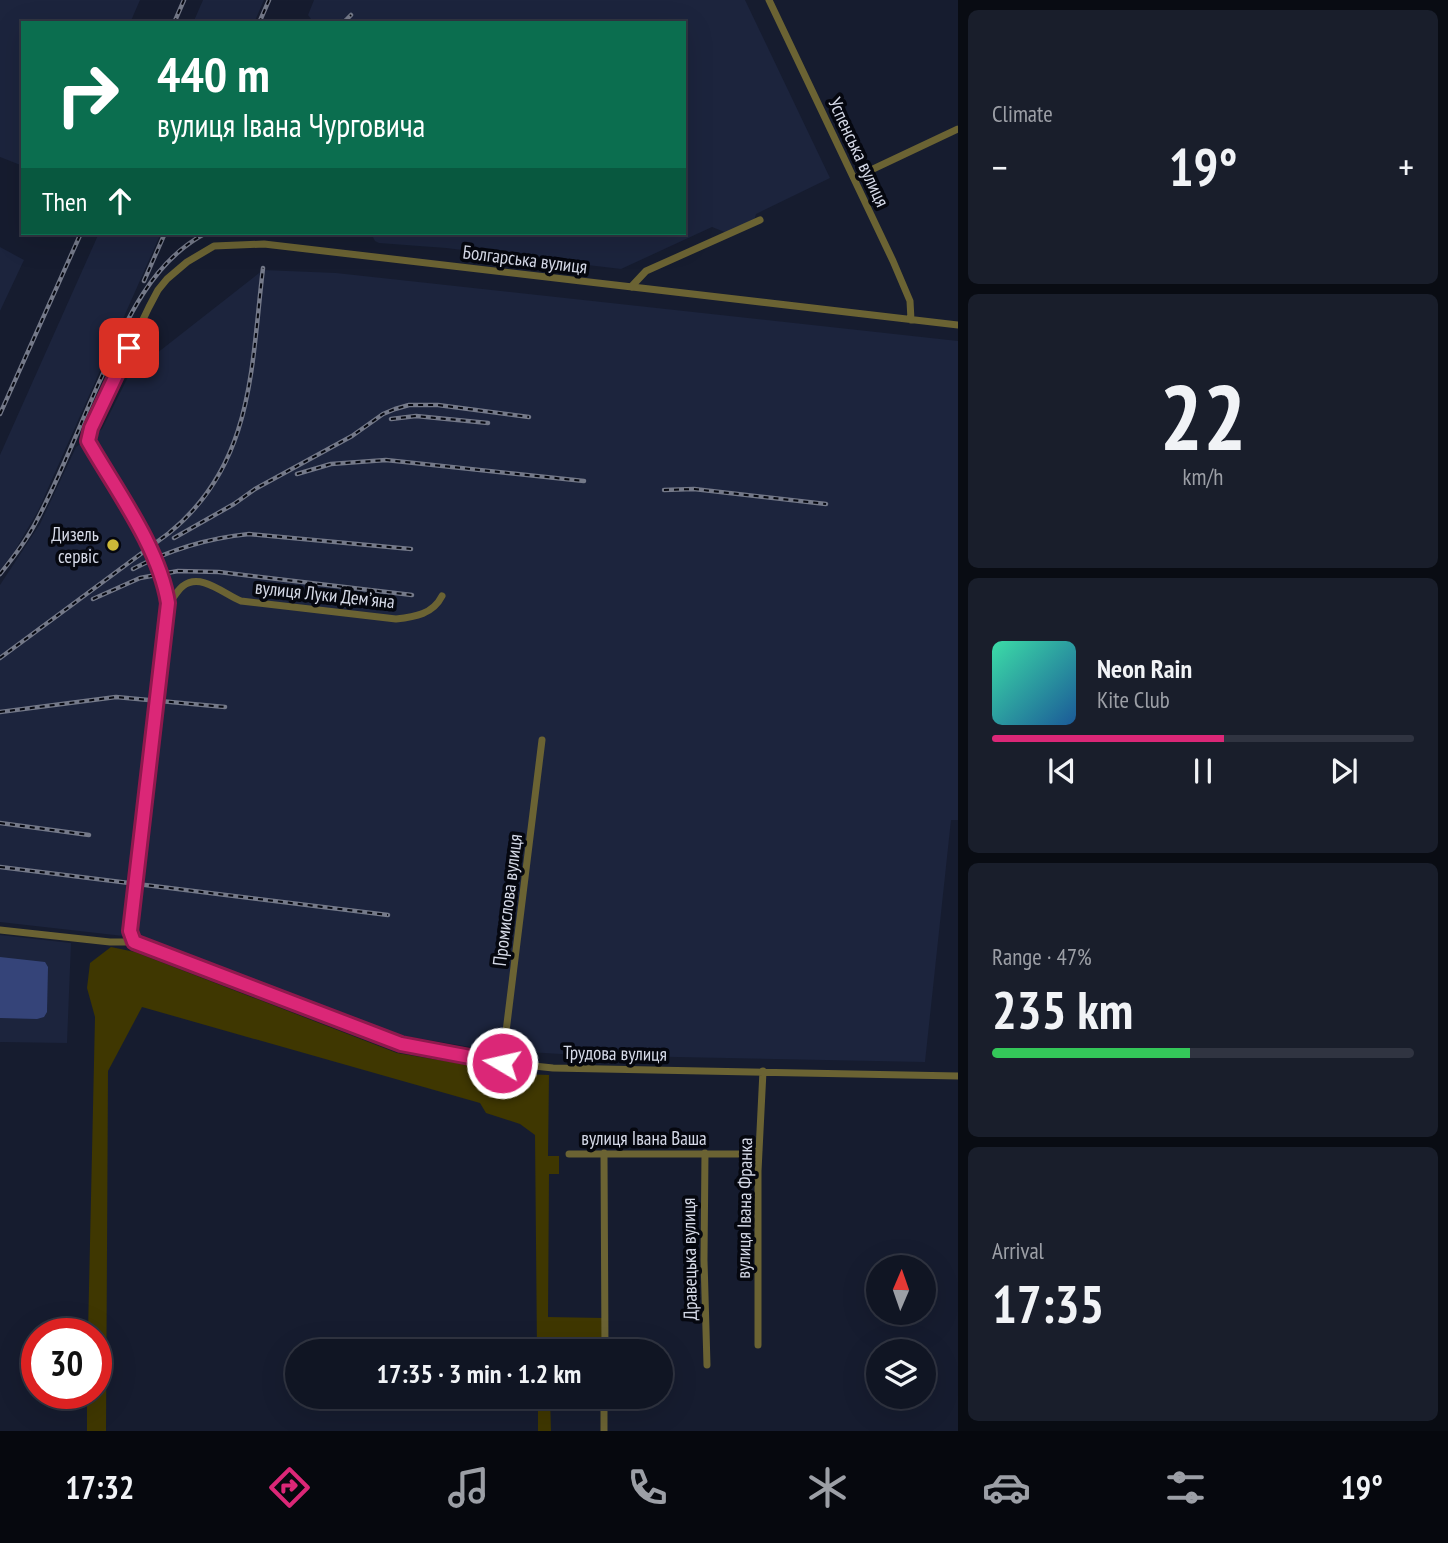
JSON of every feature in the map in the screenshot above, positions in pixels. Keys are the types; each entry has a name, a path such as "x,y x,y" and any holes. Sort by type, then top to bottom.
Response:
{"street":[{"name":"Успенська вулиця","path":"769,0 910,301 911,320"},
{"path":"854,178 958,129"},
{"path":"631,287 646,271 760,220"},
{"name":"Болгарська вулиця","path":"168,603 166,589 152,551 88,441 91,428 158,290 187,262 214,246 264,244 958,325"},
{"name":"вулиця Луки Демʼяна","path":"168,603 181,586 196,582 223,590 242,601 396,618 412,617 432,610 442,596"},
{"path":"134,942 130,931 168,603"},
{"name":"Промислова вулиця","path":"502,1063 542,740"},
{"name":"Трудова вулиця","path":"0,930 110,942 134,942 401,1044 502,1063 553,1068 958,1076"},
{"name":"вулиця Івана Франка","path":"758,1345 759,1150 763,1071"},
{"name":"вулиця Івана Ваша","path":"569,1154 751,1154 759,1150"},
{"path":"604,1153 605,1339"},
{"name":"Дравецька вулиця","path":"705,1153 707,1365"},
{"path":"604,1409 604,1431"}],"shaded area":[{"path":"0,0 140,0 131,21 21,21 21,165 0,157"},
{"path":"203,0 264,0 255,21 194,21"},
{"path":"314,0 745,0 830,178 756,214 754,221 727,233 712,227 621,269 446,248 379,243 372,235 686,235 686,21 312,21 308,15"},
{"path":"98,235 160,235 38,511 0,570 0,455"},
{"path":"0,247 24,260 0,311"},
{"path":"263,270 336,273 958,341 958,820 951,820 925,1062 577,1055 482,1049 381,1032 141,938 0,922 0,585 40,524 76,447 102,429 129,375"},
{"path":"0,935 71,943 67,1043 0,1042"},
{"path":"111,947 135,952 397,1053 522,1074 549,1075 548,1156 559,1156 559,1174 549,1174 548,1317 604,1318 604,1339 537,1339 535,1135 520,1124 486,1113 480,1103 142,1007 108,1071 107,1318 88,1318 95,1017 87,988 90,963"},
{"path":"87,1409 106,1409 106,1431 87,1431"},
{"path":"538,1409 550,1409 551,1431 538,1431"}],"water":[{"path":"0,957 45,962 48,967 47,1012 44,1017 0,1018"}],"railway":[{"path":"175,21 184,0"},
{"path":"260,21 269,0"},
{"path":"345,21 351,15"},
{"path":"0,414 80,235"},
{"path":"144,281 164,235"},
{"path":"0,574 28,536 45,504 121,335 142,295 170,260 203,235"},
{"path":"0,658 169,533 197,506 218,476 233,445 243,412 250,377 263,268"},
{"path":"174,538 395,409 409,405 438,405 529,417"},
{"path":"391,419 416,416 488,423"},
{"path":"297,474 331,464 386,460 584,481"},
{"path":"664,490 694,489 826,504"},
{"path":"133,569 190,546 249,534 411,549"},
{"path":"93,599 140,578 178,571 219,572 412,595"},
{"path":"0,712 116,697 225,707"},
{"path":"0,823 89,835"},
{"path":"0,867 388,915"}],"place":[{"name":"Дизель сервіс","path":"113,545"}],"route":[{"path":"129,348 91,428 88,441 156,558 168,603 130,931 134,942 370,1034 437,1053 502,1063"}]}
